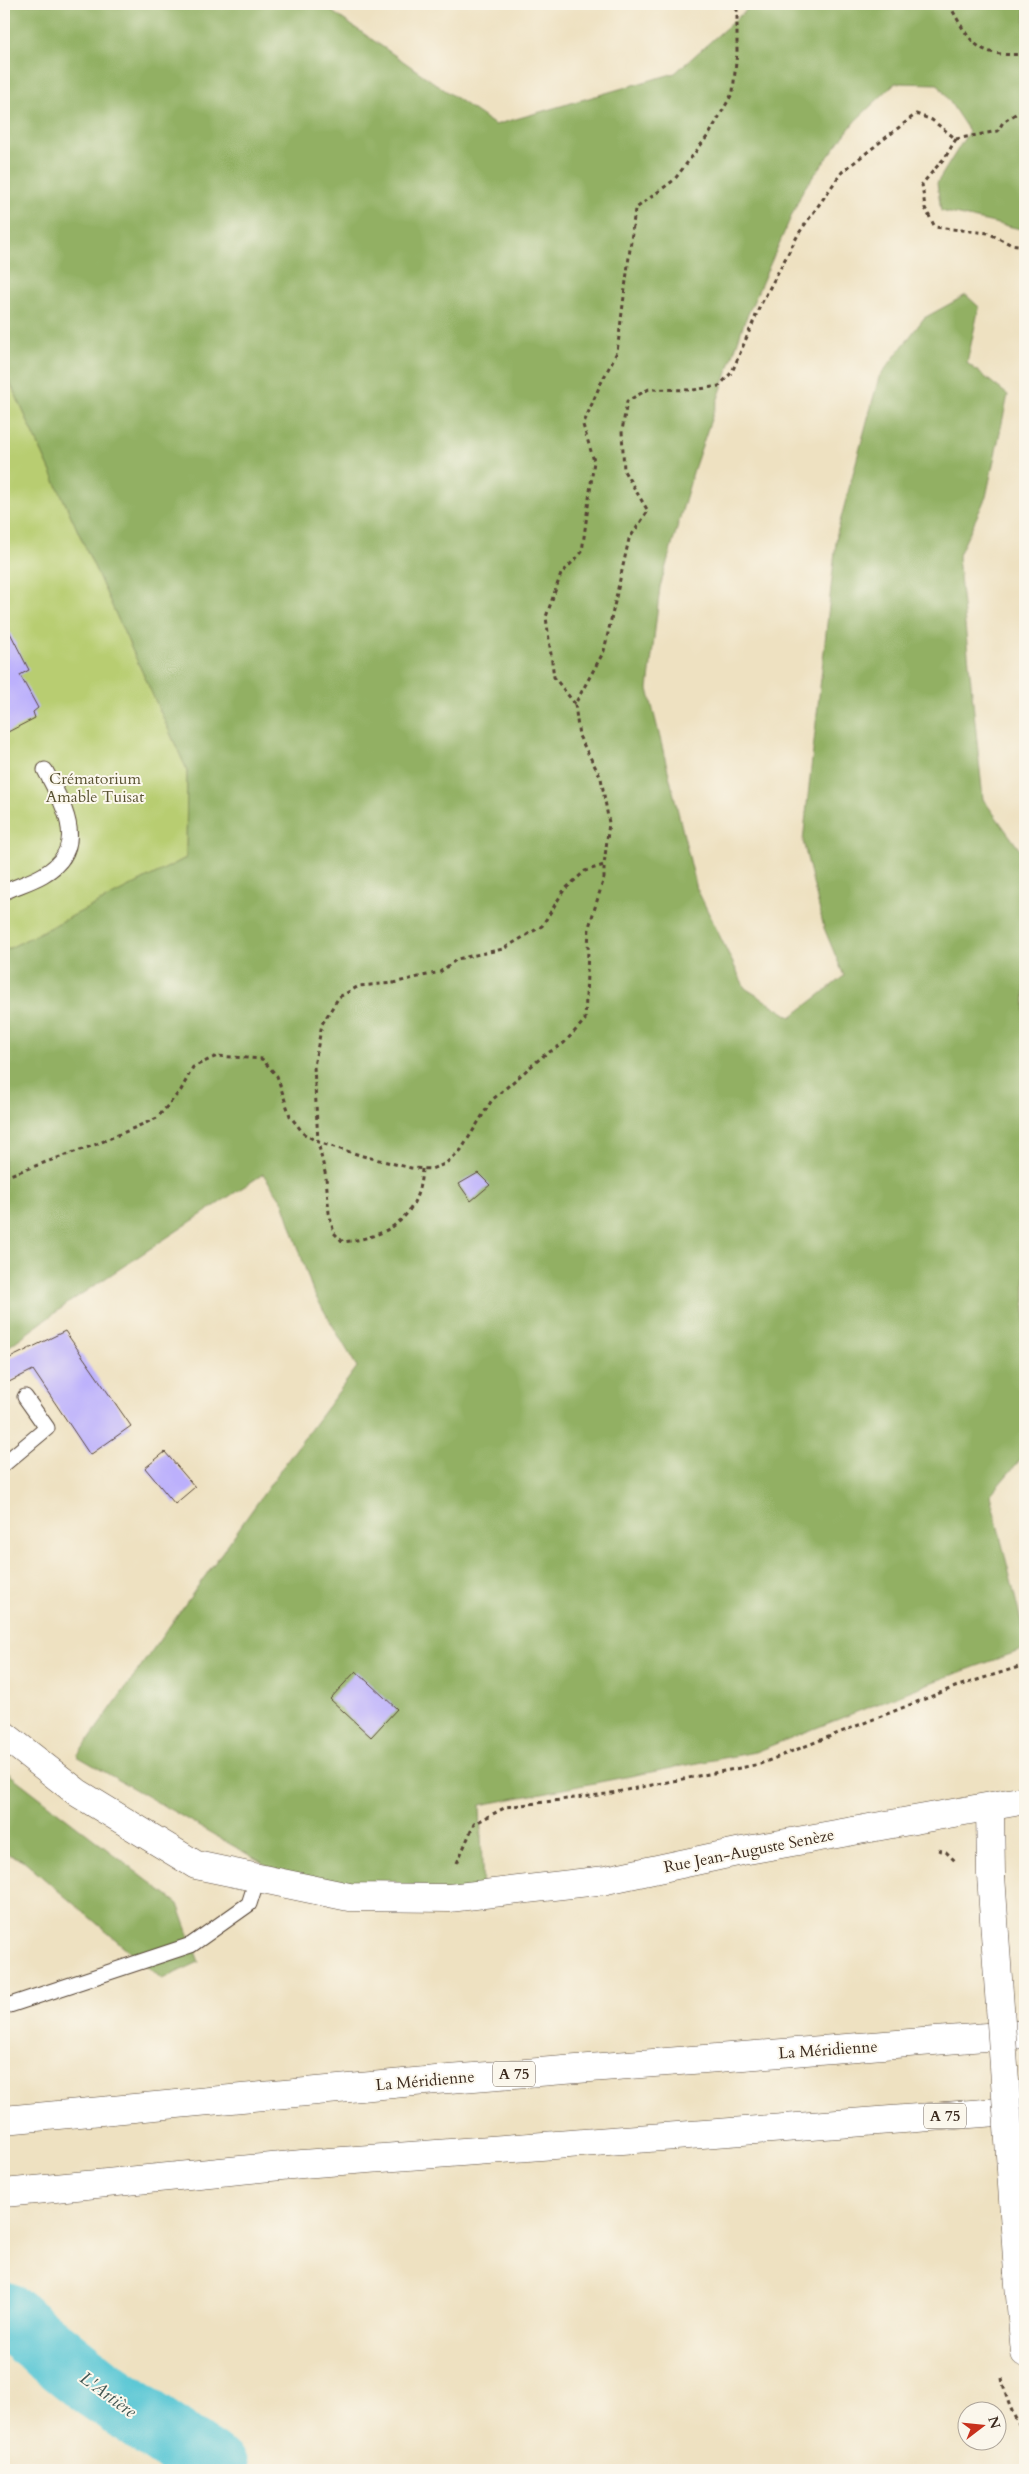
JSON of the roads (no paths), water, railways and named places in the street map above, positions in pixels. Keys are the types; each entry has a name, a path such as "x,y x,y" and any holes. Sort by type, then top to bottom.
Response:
{"main road":[{"name":"Rue Jean-Auguste Senèze","path":"4,1734 78,1793 196,1865 349,1897 449,1898 606,1880 742,1851 1025,1800"},
{"path":"990,1807 992,1875 1025,2353"},
{"name":"La Méridienne","path":"4,2120 436,2080 1025,2034"},
{"name":"A 75","path":"4,2194 302,2164 1025,2110"},
{"path":"864,2122 1025,2127"}],"lane":[{"path":"4,892 44,874 66,856 71,833 65,808 45,770"},
{"path":"4,1464 47,1428 25,1397"},
{"path":"4,2007 191,1945 249,1904 257,1879"}],"waterway":[{"name":"L'Artière","path":"4,2314 95,2386 217,2470"}],"park label":[{"name":"Crématorium Amable Tuisat","path":"95,788"}]}
